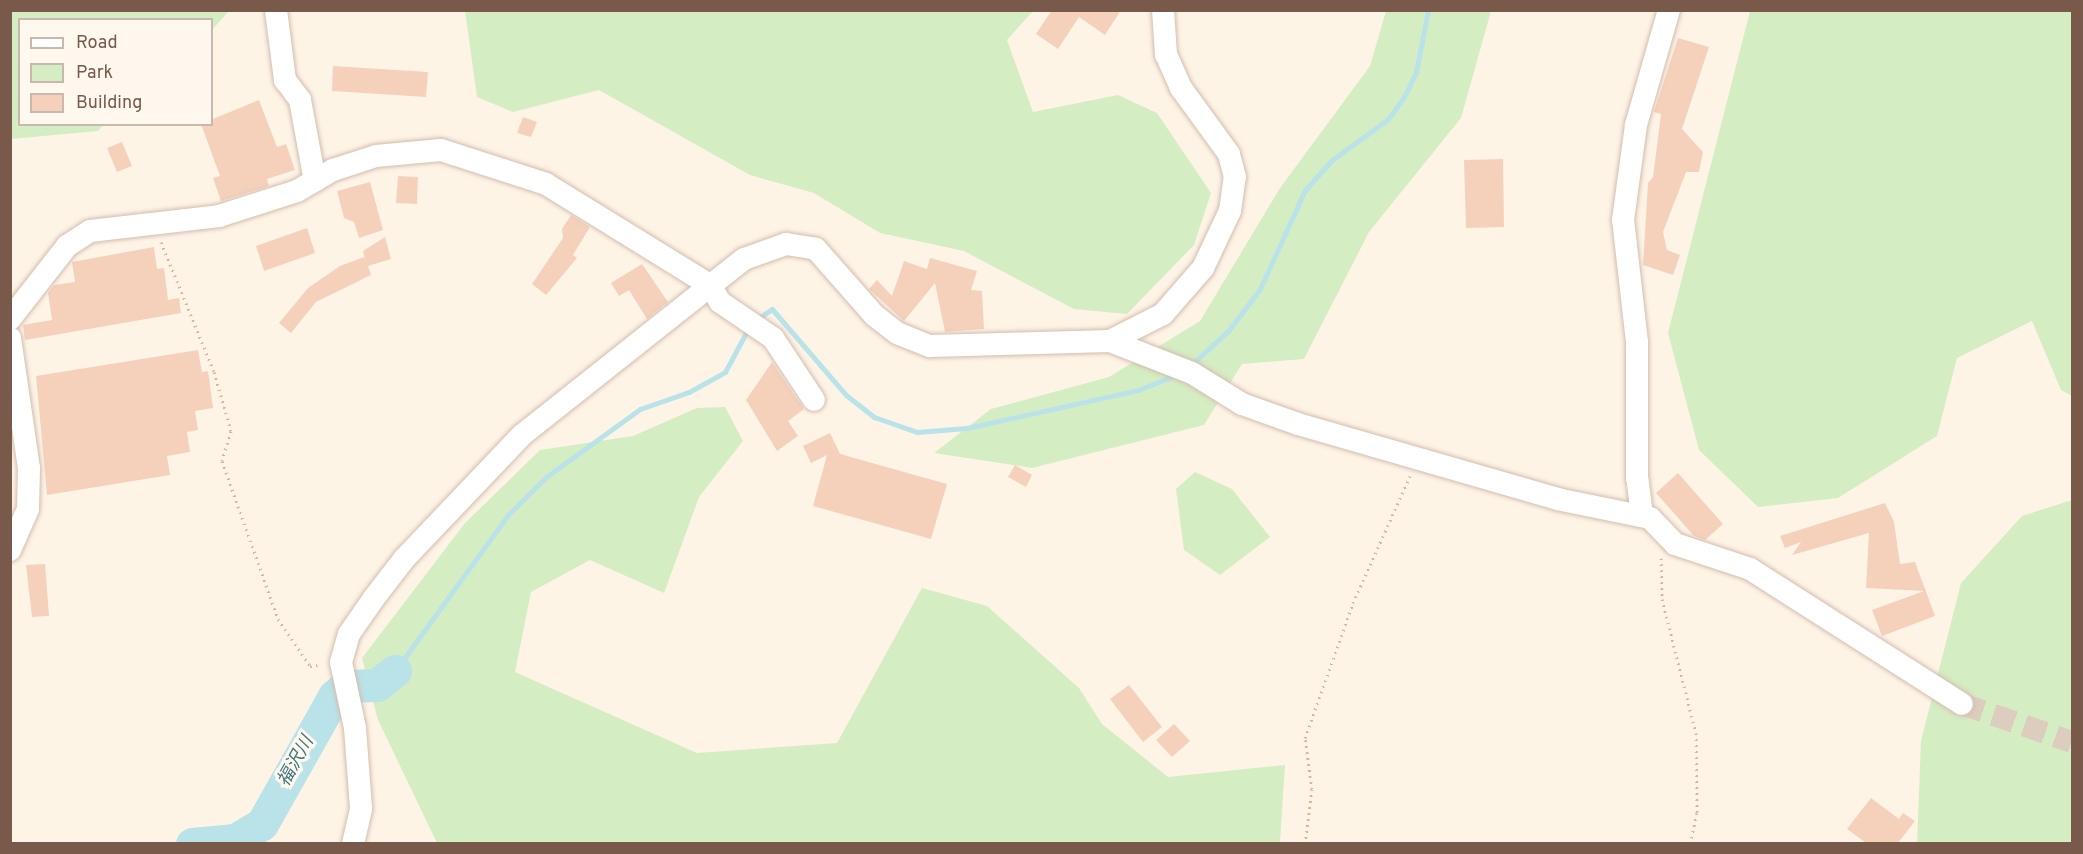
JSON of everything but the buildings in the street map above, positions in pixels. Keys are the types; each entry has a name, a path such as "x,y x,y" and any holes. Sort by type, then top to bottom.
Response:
{"street":[{"path":"276,10 285,80 300,100 315,181"},
{"path":"1110,341 1163,314 1203,268 1230,211 1235,177 1229,154 1181,88 1166,55 1163,10"},
{"path":"1642,516 1637,478 1637,342 1623,220 1636,125 1669,10"},
{"path":"10,319 67,246 90,231 122,224 156,226 219,216 315,181 333,170 412,149 468,157 546,184 711,286 720,302 773,338 814,400"},
{"path":"353,843 361,808 355,728 341,662 349,634 404,559 522,435 744,259 786,244 816,249 874,315 897,333 930,346 1110,341 1192,373 1242,404 1557,499 1642,516 1690,552 1722,556 1750,569 1962,704"},
{"path":"10,338 29,468 28,509 10,550"}],"path":[{"path":"156,226 214,372 231,431 222,461 278,619 310,666 341,662"},
{"path":"1305,843 1312,789 1305,738 1353,603 1415,457"},
{"path":"1668,537 1660,558 1662,599 1695,733 1697,813 1690,843"}],"green space":[{"path":"11,10 229,10 213,29 213,18 18,18 18,126 102,126 98,131 11,139"},
{"path":"465,11 1033,11 1007,40 1033,112 1118,95 1157,113 1211,193 1194,245 1127,314 1074,309 964,251 880,233 814,193 750,175 599,90 513,112 477,97"},
{"path":"1386,11 1491,11 1461,118 1369,232 1304,359 1242,364 1204,425 1032,468 934,453 991,409 1109,377 1200,321 1280,188 1370,66"},
{"path":"1750,11 2072,11 2072,396 2061,390 2032,321 1957,358 1937,436 1838,498 1758,507 1699,450 1668,333"},
{"path":"725,407 743,441 699,497 664,593 590,560 531,592 515,672 697,753 837,743 922,588 987,606 1079,688 1102,724 1168,777 1285,765 1280,843 437,843 378,720 362,658 465,523 540,450 633,436 697,408"},
{"path":"1195,472 1232,489 1270,537 1220,575 1184,550 1176,489"},
{"path":"2072,500 2072,843 1917,844 1921,741 1961,583 2022,516"}],"waterway":[{"path":"1191,365 1228,331 1260,289 1305,190 1332,160 1388,119 1404,97 1416,72 1428,10"},
{"path":"756,320 772,309 846,395 874,417 917,432 967,428 1138,390 1176,375"},
{"path":"395,671 508,515 546,477 640,409 689,392 725,372 748,329"},
{"name":"福沢川","path":"192,844 235,840 262,824 334,696 346,686 377,685 395,671"}],"tunnel":[{"path":"1962,704 2072,742"}]}
